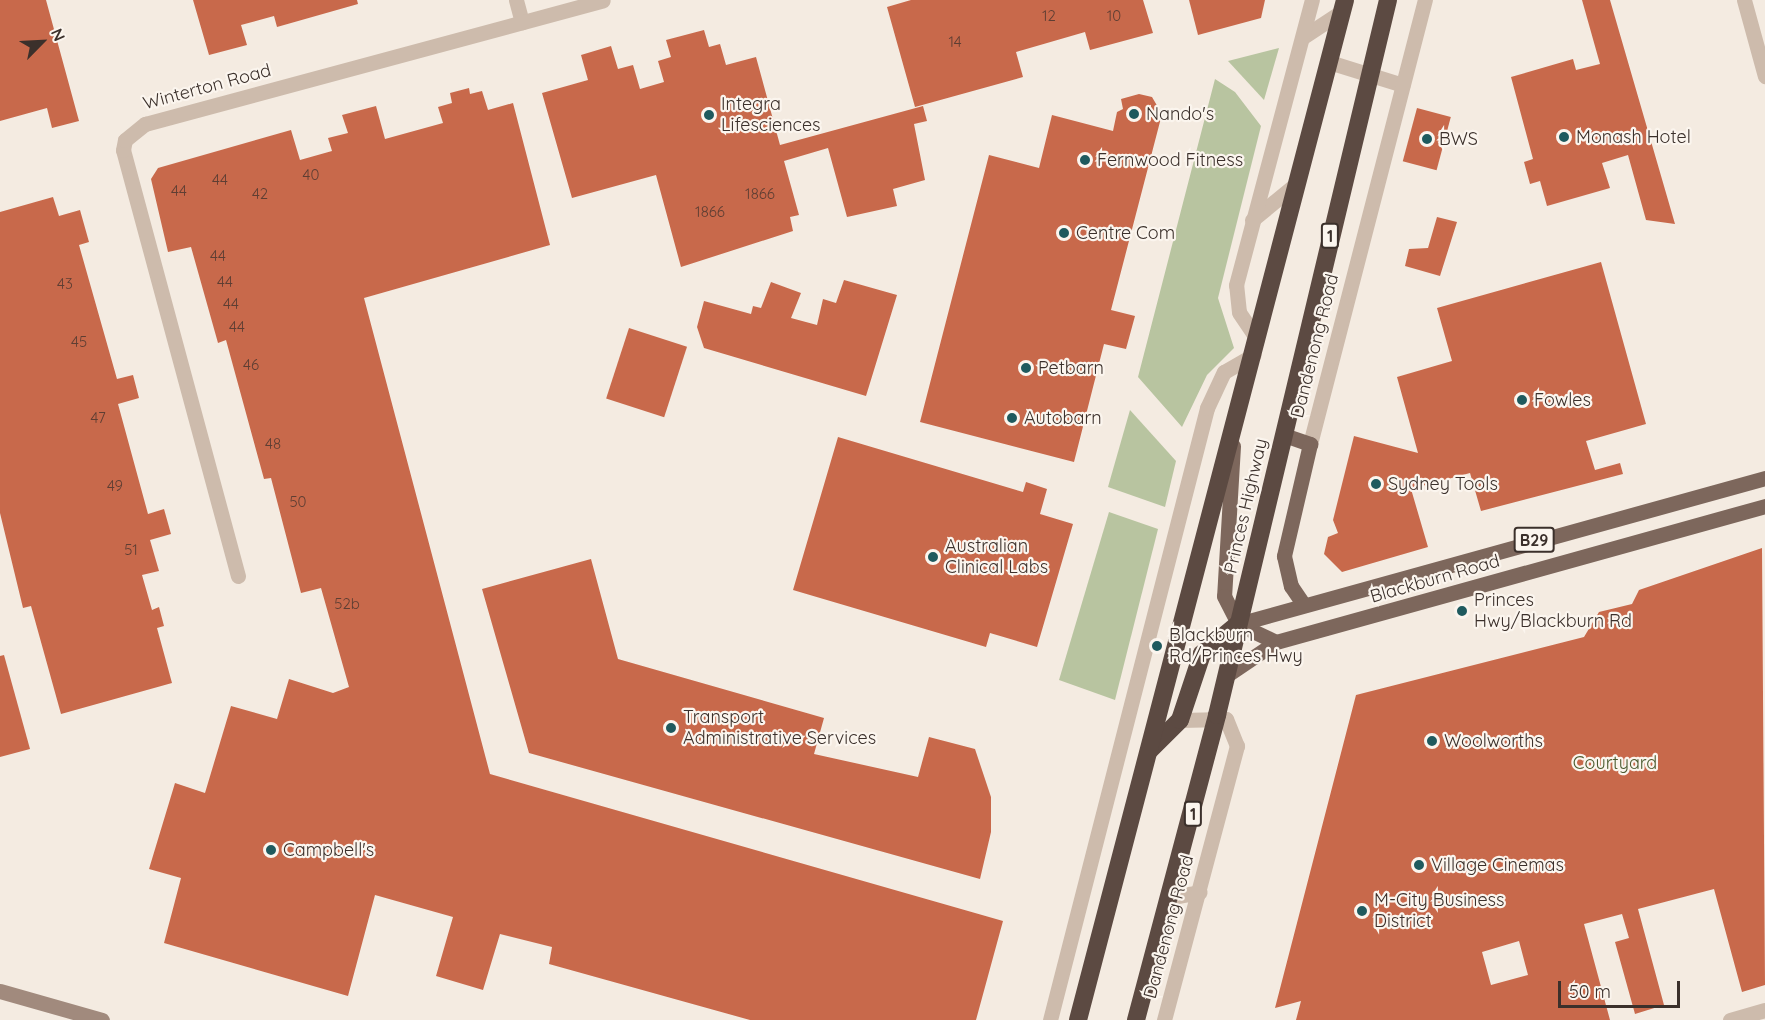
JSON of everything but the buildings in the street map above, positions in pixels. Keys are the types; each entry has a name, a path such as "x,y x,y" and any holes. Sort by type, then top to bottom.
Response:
{"highway":[{"name":"Princes Highway","path":"1136,1020 1172,897 1217,716 1388,0"},
{"name":"Princes Highway","path":"1078,1020 1233,438 1343,6"},
{"path":"1148,752 1180,720 1202,654 1238,624"}],"main road":[{"path":"1284,435 1310,444 1284,556 1291,586 1304,604"},
{"path":"1233,438 1231,528 1221,580 1227,605 1238,624 1276,642"},
{"name":"Blackburn Road","path":"1238,624 1765,478"},
{"name":"Blackburn Road","path":"1227,675 1276,642 1765,506"},
{"path":"0,991 102,1020"}],"street":[{"path":"516,0 522,22"},
{"name":"Winterton Road","path":"238,576 123,150 125,140 145,124 603,0"},
{"path":"1050,1020 1207,408 1224,372 1255,347 1239,312 1235,294 1252,220 1312,0"},
{"name":"Dandenong Road","path":"1310,444 1425,0"},
{"path":"1744,0 1765,76"},
{"name":"Princes Highway","path":"1303,37 1343,6"},
{"path":"1329,62 1403,85"},
{"path":"1252,220 1297,183"},
{"path":"1180,720 1217,716"},
{"name":"Dandenong Road","path":"1164,1020 1238,746 1233,726 1217,716"},
{"path":"1172,897 1200,892"},
{"path":"1730,1020 1765,1010"}],"green space":[{"path":"1279,48 1264,100 1228,61"},
{"path":"1215,79 1235,92 1261,126 1218,298 1234,348 1207,375 1182,427 1138,377"},
{"path":"1130,410 1176,461 1165,507 1108,487"},
{"path":"1109,512 1158,529 1115,700 1059,680"}],"place":[{"name":"Nando's","path":"1134,114"},
{"name":"Integra Lifesciences","path":"709,115"},
{"name":"Monash Hotel","path":"1564,137"},
{"name":"BWS","path":"1427,139"},
{"name":"Fernwood Fitness","path":"1085,160"},
{"name":"Centre Com","path":"1064,233"},
{"name":"Petbarn","path":"1026,368"},
{"name":"Fowles","path":"1522,400"},
{"name":"Autobarn","path":"1012,418"},
{"name":"Sydney Tools","path":"1376,484"},
{"name":"Australian Clinical Labs","path":"933,557"},
{"name":"Princes Hwy/Blackburn Rd","path":"1462,611"},
{"name":"Blackburn Rd/Princes Hwy","path":"1157,646"},
{"name":"Transport Administrative Services","path":"671,728"},
{"name":"Woolworths","path":"1432,741"},
{"name":"Campbell's","path":"271,850"},
{"name":"Village Cinemas","path":"1419,865"},
{"name":"M-City Business District","path":"1362,911"}],"park label":[{"name":"Courtyard","path":"1615,763"}]}
